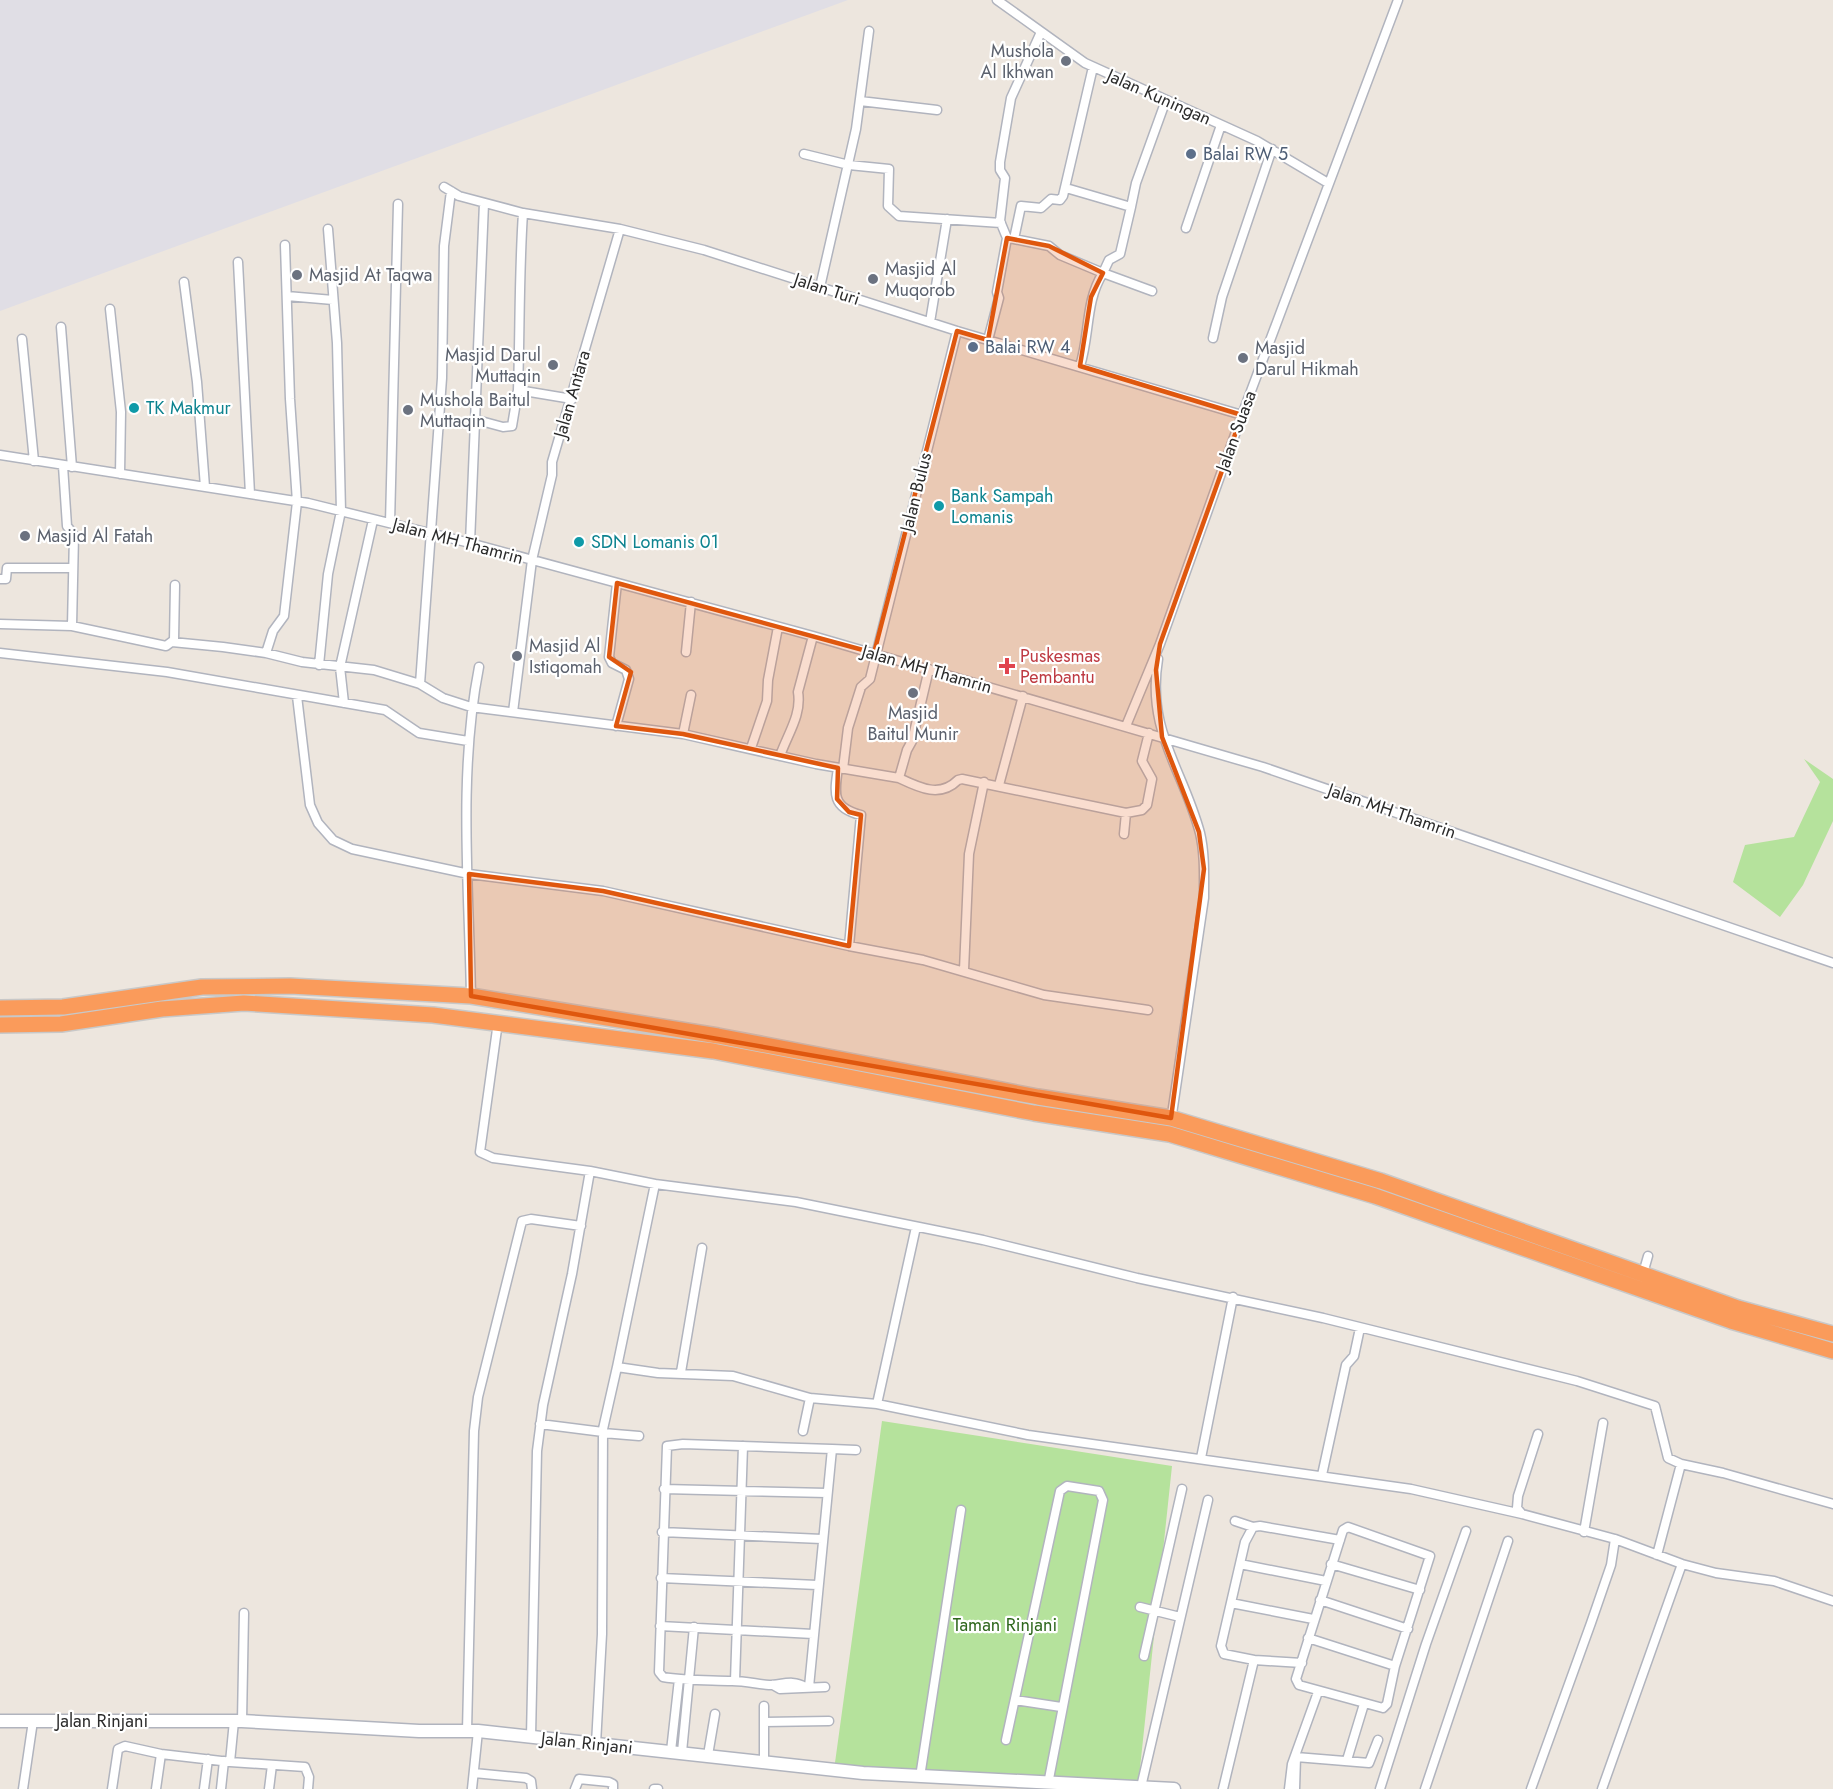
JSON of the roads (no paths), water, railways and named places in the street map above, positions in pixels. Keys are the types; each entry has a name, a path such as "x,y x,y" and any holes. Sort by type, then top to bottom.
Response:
{"highway":[{"path":"0,1008 63,1007 163,991 248,985 433,992 471,996 718,1036 1038,1097 1170,1126 1375,1196 1641,1282 1833,1334"},
{"path":"324,1006 326,988"},
{"path":"433,992 434,1014"},
{"path":"0,1025 61,1024 213,1004 244,1003 434,1014 713,1051 1034,1113 1170,1126"},
{"path":"537,1026 539,1007"},
{"path":"864,1080 866,1064"},
{"path":"1641,1282 1750,1327 1833,1351"}],"street":[{"name":"Jalan Kuningan","path":"997,0 1093,67 1272,150 1328,183"},
{"name":"Jalan Suasa","path":"1126,726 1160,644 1242,415 1398,0"},
{"path":"820,287 849,165 869,31"},
{"path":"1041,32 1008,108 1000,162 1000,170 1005,178 1001,223 1011,238 1049,246 1060,255 1152,291"},
{"path":"988,340 999,298 997,292 1021,206 1046,206 1051,199 1061,199 1066,188 1093,67"},
{"path":"1080,366 1085,350 1091,297 1109,260 1119,254 1136,183 1166,100"},
{"path":"860,101 937,110"},
{"path":"1186,228 1221,125"},
{"path":"1213,338 1222,297 1272,150"},
{"path":"804,154 849,165 890,169 888,206 892,213 899,216 1001,223"},
{"path":"1066,188 1131,207"},
{"name":"Jalan Turi","path":"432,534 442,378 444,246 448,189 484,203 523,213 620,229 704,250 957,331 1242,415"},
{"path":"470,543 477,420 484,203"},
{"path":"390,523 399,204"},
{"path":"477,420 503,427 512,426 518,390 521,311 519,283 523,213"},
{"path":"930,322 947,219"},
{"path":"319,664 332,553 341,511 337,344 328,229"},
{"name":"Jalan Antara","path":"513,712 532,560 552,475 552,462 620,229"},
{"path":"266,653 273,631 284,615 297,502 290,399 285,245"},
{"path":"238,262 250,494"},
{"path":"184,282 197,382 205,487"},
{"path":"287,296 333,300"},
{"path":"110,309 121,412 120,474"},
{"path":"61,327 68,466 68,527 74,535 72,626"},
{"name":"Jalan Bulus","path":"849,946 861,815 849,812 837,799 835,791 848,729 861,687 870,679 874,653 957,331"},
{"path":"22,339 34,461"},
{"path":"518,390 572,399"},
{"name":"Jalan MH Thamrin","path":"0,455 250,494 341,511 470,543 813,636 1263,767 1833,963"},
{"path":"344,703 340,667 373,520"},
{"path":"420,684 426,579 432,534"},
{"path":"0,579 6,579 7,568 73,568"},
{"path":"616,726 629,678 626,670 612,663 609,657 617,583"},
{"path":"172,642 175,585"},
{"path":"686,652 691,603"},
{"path":"0,624 72,626 159,645 166,646 172,642 266,653 319,664 374,670 420,684 443,698 471,707 683,734 780,756 899,778 938,792 950,788 958,780 984,782 1126,813 1142,810 1147,805 1152,779 1142,757 1149,733"},
{"path":"751,748 767,701 768,680 778,627"},
{"path":"780,756 793,728 799,700 798,692 813,636"},
{"path":"1160,644 1155,690 1162,737 1199,832 1204,869 1204,898 1170,1126"},
{"path":"0,653 167,672 385,710 419,733 468,741"},
{"path":"471,996 468,741 471,707 479,667"},
{"path":"899,778 912,741 929,669"},
{"path":"683,734 691,695"},
{"path":"297,696 309,801 318,823 333,840 360,851 469,874 603,891 964,970 1044,994 1148,1010"},
{"path":"999,785 1023,696"},
{"path":"964,970 969,854 984,782"},
{"path":"1124,834 1126,813"},
{"path":"498,1022 480,1152 494,1158 590,1171 655,1184 796,1202 1233,1297 1577,1381 1655,1406 1668,1458 1681,1464 1723,1473 1833,1504"},
{"path":"531,1737 537,1451 540,1424 581,1226 590,1171"},
{"path":"596,1744 602,1634 603,1433 655,1184"},
{"path":"472,1789 474,1773 472,1731 474,1431 478,1397 522,1221 531,1219 581,1226"},
{"path":"877,1404 916,1227"},
{"path":"681,1372 702,1248"},
{"path":"1641,1282 1648,1256"},
{"path":"1201,1458 1233,1297"},
{"path":"1322,1475 1346,1365 1354,1356 1360,1328"},
{"path":"617,1367 658,1373 681,1372 732,1376 810,1398 877,1404 1028,1435 1411,1489 1522,1514 1584,1533 1615,1539 1682,1564 1716,1573 1774,1581 1833,1601"},
{"path":"803,1431 810,1398"},
{"path":"1584,1533 1604,1423"},
{"path":"540,1424 639,1436"},
{"path":"1522,1514 1516,1508 1518,1496 1538,1434"},
{"path":"825,1687 807,1687 789,1683 773,1685 735,1681 689,1681 663,1677 659,1672 663,1489 667,1446 683,1443 856,1450"},
{"path":"735,1681 742,1446"},
{"path":"807,1687 832,1449"},
{"path":"1657,1555 1681,1464"},
{"path":"1006,1740 1060,1491 1067,1486 1099,1491 1102,1500 1048,1784"},
{"path":"663,1489 827,1493"},
{"path":"1144,1656 1182,1489"},
{"path":"1144,1787 1155,1721 1208,1500"},
{"path":"920,1777 961,1510"},
{"path":"1235,1521 1253,1527 1340,1540"},
{"path":"1253,1527 1245,1542 1221,1651 1229,1656 1254,1660 1302,1663"},
{"path":"1353,1527 1429,1553 1430,1560 1395,1666 1385,1707 1318,1692 1297,1682 1313,1618 1331,1564 1343,1530 1353,1527"},
{"path":"662,1532 822,1539"},
{"path":"1380,1789 1426,1644 1466,1532"},
{"path":"1531,1789 1611,1565 1615,1539"},
{"path":"1425,1789 1508,1541"},
{"path":"1240,1564 1326,1581"},
{"path":"1331,1564 1420,1590"},
{"path":"1602,1789 1682,1564"},
{"path":"661,1578 817,1585"},
{"path":"1320,1600 1408,1629"},
{"path":"1231,1603 1313,1618"},
{"path":"1140,1608 1180,1617"},
{"path":"221,1789 238,1721 244,1613"},
{"path":"660,1626 813,1634"},
{"path":"676,1752 689,1681 694,1628"},
{"path":"1308,1638 1395,1666"},
{"path":"1223,1789 1254,1660"},
{"path":"676,1752 679,1679"},
{"path":"1289,1789 1292,1764 1318,1692"},
{"path":"1015,1700 1061,1707"},
{"path":"1347,1760 1364,1704"},
{"path":"764,1706 764,1763"},
{"path":"708,1755 715,1714"},
{"name":"Jalan Rinjani","path":"0,1721 238,1721 472,1731 708,1755 764,1763 920,1777 1174,1789"},
{"path":"22,1789 33,1721"},
{"path":"764,1722 829,1722"},
{"path":"1296,1756 1370,1762 1378,1740"},
{"path":"112,1789 118,1749 126,1746 161,1754 305,1767 309,1777 308,1789"},
{"path":"156,1789 161,1754"},
{"path":"1295,1789 1296,1756"},
{"path":"204,1789 208,1759"},
{"path":"269,1789 272,1765"},
{"path":"474,1773 529,1779 532,1789"},
{"path":"575,1789 579,1779 609,1782 613,1789"}],"place":[{"name":"Mushola Al Ikhwan","path":"1066,61"},
{"name":"Balai RW 5","path":"1191,154"},
{"name":"Masjid At Taqwa","path":"297,275"},
{"name":"Masjid Al Muqorob","path":"873,279"},
{"name":"Balai RW 4","path":"973,347"},
{"name":"Masjid Darul Hikmah","path":"1243,358"},
{"name":"Masjid Darul Muttaqin","path":"553,365"},
{"name":"TK Makmur","path":"134,408"},
{"name":"Mushola Baitul Muttaqin","path":"408,410"},
{"name":"Bank Sampah Lomanis","path":"939,506"},
{"name":"Masjid Al Fatah","path":"25,536"},
{"name":"SDN Lomanis 01","path":"579,542"},
{"name":"Masjid Al Istiqomah","path":"517,656"},
{"name":"Puskesmas Pembantu","path":"1007,666"},
{"name":"Masjid Baitul Munir","path":"913,693"}],"park label":[{"name":"Taman Rinjani","path":"1005,1625"}]}
